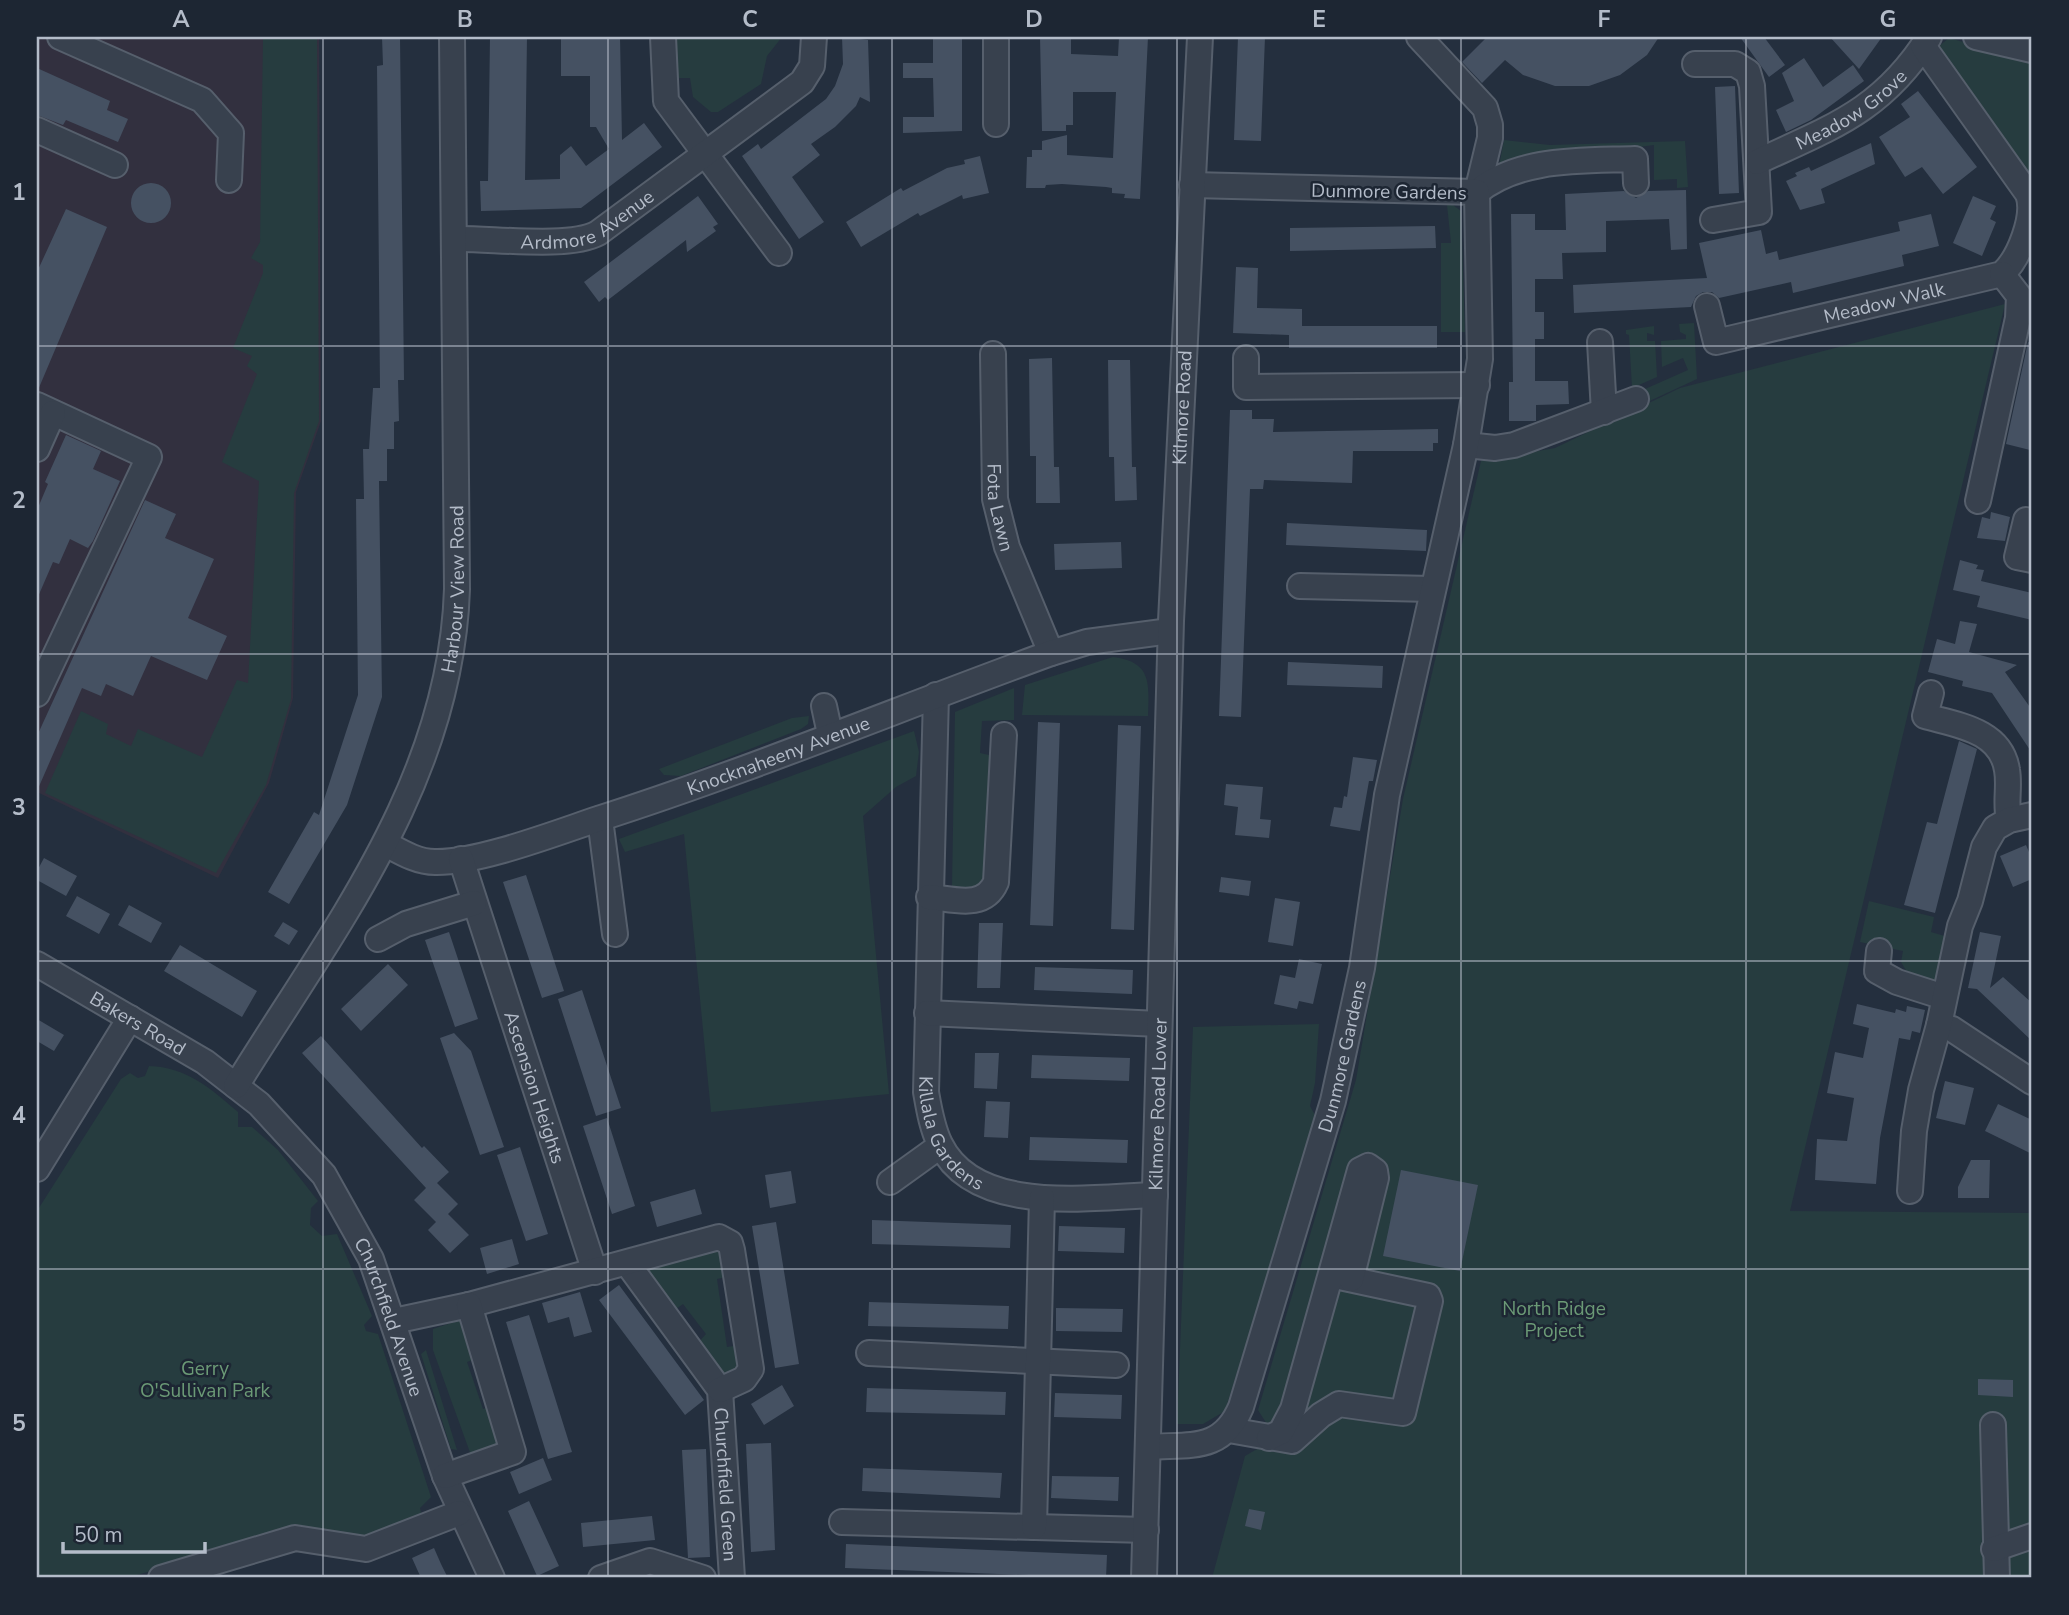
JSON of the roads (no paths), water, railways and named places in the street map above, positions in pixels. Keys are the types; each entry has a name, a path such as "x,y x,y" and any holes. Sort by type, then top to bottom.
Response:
{"street":[{"path":"60,37 202,100 231,133 229,180"},
{"name":"Harbour View Road","path":"236,1086 386,844 407,802 434,731 455,630 452,37"},
{"path":"663,37 666,100 779,253"},
{"name":"Ardmore Avenue","path":"455,239 566,240 591,237 802,82 812,66 814,37"},
{"path":"996,37 996,124"},
{"name":"Kilmore Road","path":"1170,631 1200,37"},
{"path":"1419,37 1485,107 1490,138 1477,192"},
{"path":"1976,37 2032,50"},
{"path":"1926,41 2030,194 2030,216 2010,267 2002,274 2019,296 2018,318 1978,500"},
{"name":"Meadow Grove","path":"1758,162 1830,130 1861,111 1894,81 1926,41"},
{"path":"1695,64 1735,64 1748,72 1752,86 1759,212 1713,220"},
{"path":"37,130 115,165"},
{"path":"1477,192 1492,180 1560,161 1635,159 1636,183"},
{"name":"Dunmore Gardens","path":"1192,185 1477,192 1480,359 1477,385 1466,445 1387,795 1362,968 1333,1101 1241,1408 1229,1430"},
{"name":"Meadow Walk","path":"1707,306 1716,342 2002,274"},
{"path":"1600,342 1604,412"},
{"name":"Fota Lawn","path":"993,354 995,499 1007,547 1051,653"},
{"path":"1246,358 1246,387 1477,385"},
{"path":"1466,445 1507,447 1636,399"},
{"path":"37,449 45,409 149,457 37,694"},
{"path":"2026,520 2017,557 2032,560"},
{"path":"1300,586 1432,589"},
{"name":"Knocknaheeny Avenue","path":"386,844 428,862 461,859 600,819 691,789 830,734 1051,653 1087,642 1170,631"},
{"name":"Kilmore Road Lower","path":"1144,1578 1170,631"},
{"path":"1910,1191 1919,1099 1939,1025 1960,926 1970,901 1984,847 1995,828 2021,817 2003,758 1986,734 1925,716 1931,693"},
{"name":"Killala Gardens","path":"936,695 926,1092 940,1146 960,1168 982,1184 1010,1196 1042,1198 1155,1195"},
{"path":"824,706 830,734"},
{"path":"929,897 980,900 992,891 996,881 1004,735"},
{"path":"600,819 615,934"},
{"name":"Ascension Heights","path":"461,859 594,1272"},
{"path":"378,939 406,924 474,903"},
{"path":"1879,951 1877,971 1897,982 1944,997"},
{"name":"Bakers Road","path":"37,964 205,1062 236,1086"},
{"path":"927,1013 1159,1024"},
{"path":"37,1169 130,1018"},
{"path":"1939,1025 1952,1030 2032,1082"},
{"name":"Churchfield Avenue","path":"236,1086 259,1104 324,1175 371,1259 444,1476 459,1513 492,1578"},
{"path":"890,1182 940,1146"},
{"path":"1034,1527 1042,1198"},
{"name":"Churchfield Green","path":"394,1321 469,1305 719,1237 730,1243 751,1369 744,1380 720,1390"},
{"name":"Churchfield Green","path":"627,1263 720,1390 732,1578"},
{"path":"1149,1447 1208,1442 1222,1437 1229,1430 1269,1437 1292,1441 1321,1415 1344,1403 1391,1414 1403,1413 1430,1301 1428,1296 1341,1277 1293,1409 1281,1432 1269,1437"},
{"path":"444,1476 513,1452 469,1305"},
{"path":"869,1353 1038,1359 1116,1365"},
{"path":"1993,1425 1994,1549 1997,1578"},
{"path":"161,1578 187,1575 295,1538 366,1549 459,1513"},
{"path":"842,1522 1146,1530"},
{"path":"1994,1549 2032,1535"},
{"path":"601,1578 650,1561 703,1578"}],"park label":[{"name":"North Ridge Project","path":"1554,1319"},
{"name":"Gerry O'Sullivan Park","path":"205,1379"}]}
